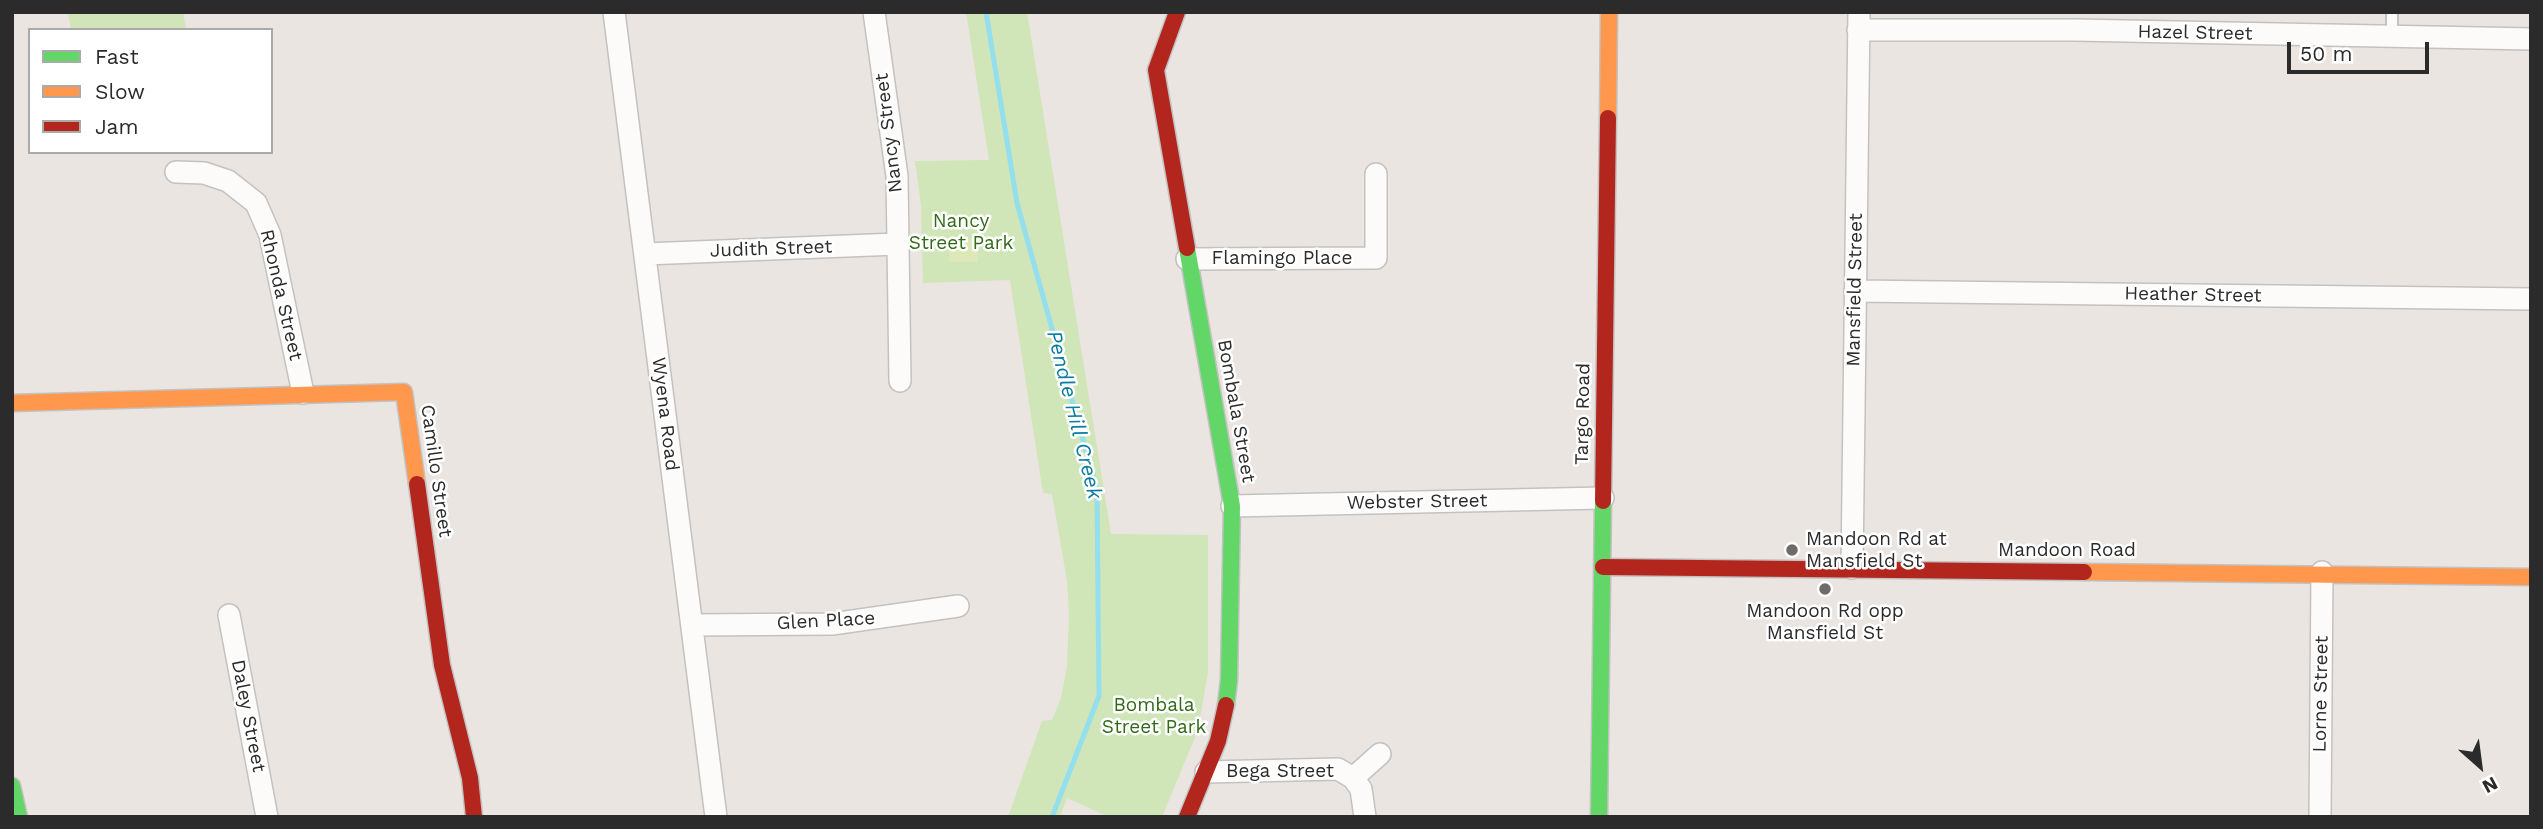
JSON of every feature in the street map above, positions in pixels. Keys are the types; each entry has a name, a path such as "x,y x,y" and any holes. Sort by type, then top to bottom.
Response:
{"street":[{"name":"Wyena Road","path":"614,12 716,817"},
{"name":"Nancy Street","path":"874,12 897,176 900,380"},
{"name":"Bombala Street","path":"1177,12 1156,70 1232,506 1229,680 1218,741 1187,817"},
{"name":"Targo Road","path":"1599,817 1609,12"},
{"name":"Hazel Street","path":"1858,21 2075,21 2392,38 2531,39"},
{"name":"Mansfield Street","path":"1852,568 1858,21"},
{"name":"Rhonda Street","path":"176,172 204,173 228,181 256,203 270,234 303,393"},
{"name":"Flamingo Place","path":"1187,259 1376,258 1376,174"},
{"name":"Judith Street","path":"645,254 897,244"},
{"name":"Heather Street","path":"1855,291 2531,299"},
{"name":"Camillo Street","path":"12,403 404,392 442,665 470,778 474,817"},
{"name":"Webster Street","path":"1232,506 1603,498"},
{"name":"Mandoon Road","path":"1603,567 2322,572 2531,577"},
{"name":"Lorne Street","path":"2320,817 2322,572"},
{"name":"Glen Place","path":"692,625 832,624 958,607"},
{"name":"Daley Street","path":"229,615 267,817"},
{"name":"Bega Street","path":"1353,778 1380,754"},
{"name":"Bega Street","path":"1206,772 1330,768 1353,778 1363,795 1365,817"},
{"path":"12,786 19,817"}],"lane":[{"path":"2392,12 2392,38"}],"green space":[{"path":"68,12 183,12 186,28 71,28"},
{"path":"966,12 1027,12 1111,534 1208,535 1208,672 1198,730 1162,817 1109,817 1067,798 1060,817 1008,817 1042,721 1052,720 1061,698 1067,667 1069,614 1067,581 1052,494 1043,493 1010,280 923,283 921,205 915,161 989,160"},
{"path":"977,239 978,262 949,262 949,240"}],"waterway":[{"name":"Pendle Hill Creek","path":"986,12 1017,203 1097,490 1099,696 1052,817"}],"traffic: fast":[{"path":"1187,248 1232,506 1229,680 1226,705"},
{"path":"1599,817 1603,501"},
{"path":"12,786 19,817"}],"traffic: slow":[{"path":"1608,118 1609,12"},
{"path":"12,403 404,392 417,484"},
{"path":"2084,572 2531,577"}],"traffic: jam":[{"path":"1177,12 1156,70 1187,248"},
{"path":"1603,501 1608,118"},
{"path":"417,484 442,665 470,778 474,817"},
{"path":"1603,567 2084,572"},
{"path":"1187,817 1218,741 1226,705"}],"place":[{"name":"Mandoon Rd at Mansfield St","path":"1792,550"},
{"name":"Mandoon Rd opp Mansfield St","path":"1825,589"}],"park label":[{"name":"Nancy Street Park","path":"961,232"},
{"name":"Bombala Street Park","path":"1154,716"}]}
